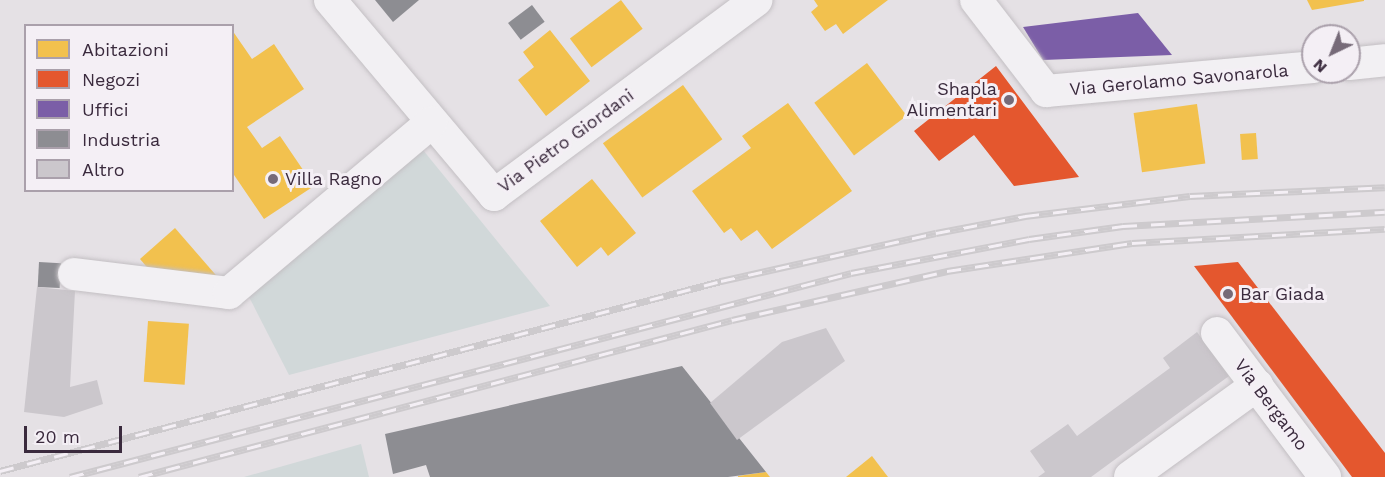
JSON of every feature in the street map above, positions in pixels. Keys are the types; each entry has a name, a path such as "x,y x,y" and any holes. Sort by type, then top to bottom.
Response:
{"street":[{"name":"Via Pietro Giordani","path":"330,0 494,195 757,0"},
{"name":"Via Gerolamo Savonarola","path":"976,0 1046,91 1301,68"},
{"path":"1361,63 1385,60"},
{"path":"74,274 229,293 432,122"},
{"name":"Via Bergamo","path":"1218,333 1326,477"},
{"path":"1130,477 1257,385"}],"shaded area":[{"path":"423,150 550,306 289,375 247,293"},
{"path":"361,444 369,477 244,477"}],"building: Abitazioni":[{"path":"621,0 643,29 592,67 570,39"},
{"path":"814,0 888,0 843,34 836,24 825,31 811,12 818,6"},
{"path":"1307,0 1364,0 1364,1 1312,10"},
{"path":"550,30 590,81 546,116 518,80 534,67 523,52"},
{"path":"234,33 252,59 274,44 304,89 247,127 262,148 280,136 314,186 264,219 234,175"},
{"path":"867,63 907,116 854,155 814,103"},
{"path":"683,85 722,139 642,197 603,143"},
{"path":"788,103 852,191 772,249 757,230 741,241 731,228 724,233 692,191 751,148 742,136"},
{"path":"1197,104 1205,163 1142,172 1134,113"},
{"path":"1256,133 1258,159 1242,160 1240,134"},
{"path":"592,179 636,233 608,256 601,247 577,267 540,221"},
{"path":"175,228 221,281 151,272 140,259"},
{"path":"148,321 189,324 185,385 144,382"},
{"path":"872,456 888,477 846,477"},
{"path":"766,472 770,477 738,477 738,476"}],"building: Negozi":[{"path":"996,66 1079,177 1014,186 974,135 939,161 914,131"},
{"path":"1238,262 1385,453 1385,477 1352,477 1194,266"}],"building: Uffici":[{"path":"1138,13 1172,55 1043,60 1023,27"}],"building: Industria":[{"path":"375,0 419,0 393,22"},
{"path":"532,5 545,22 521,40 508,23"},
{"path":"39,262 61,263 60,288 38,287"},
{"path":"682,366 766,472 728,477 430,477 426,465 393,474 385,434"}],"building: Altro":[{"path":"37,287 75,291 70,387 97,380 103,404 64,417 24,412"},
{"path":"826,328 845,361 737,440 710,403 782,342"},
{"path":"1197,332 1229,376 1091,477 1038,477 1045,472 1030,451 1068,424 1077,436 1170,368 1163,358"}],"railway":[{"path":"0,471 721,281 936,233 1025,216 1190,196 1385,187"},
{"path":"70,477 851,273 1029,239 1123,226 1385,212"},
{"path":"139,477 732,320 947,271 1132,243 1385,229"}],"place":[{"name":"Shapla Alimentari","path":"1009,100"},
{"name":"Villa Ragno","path":"273,179"},
{"name":"Bar Giada","path":"1228,294"}]}
